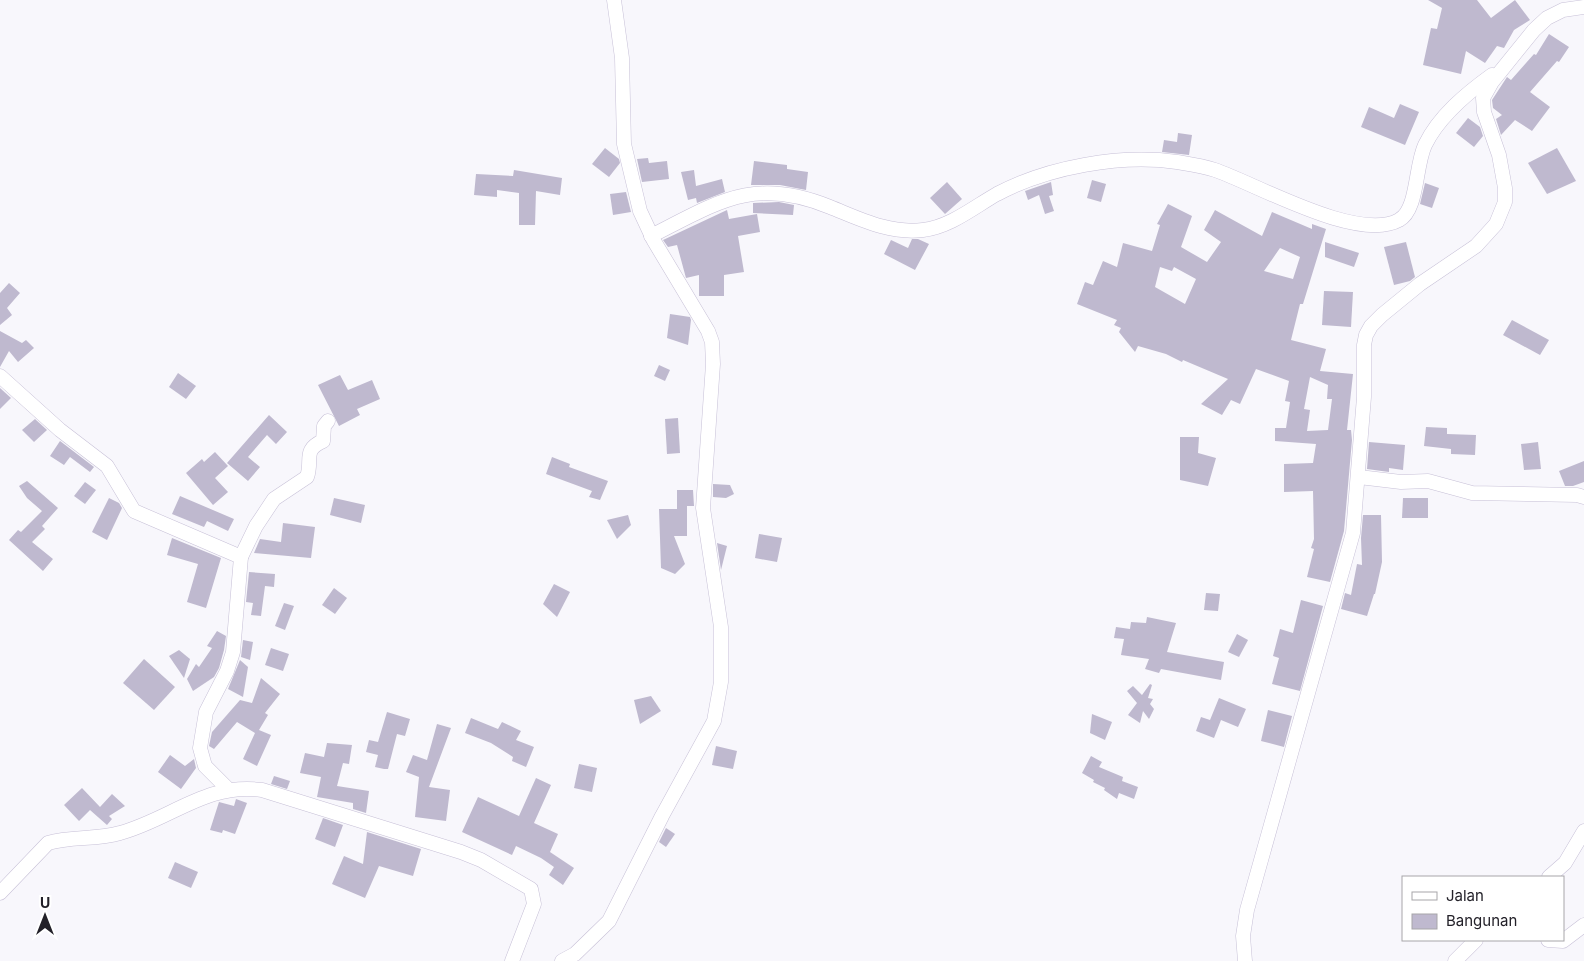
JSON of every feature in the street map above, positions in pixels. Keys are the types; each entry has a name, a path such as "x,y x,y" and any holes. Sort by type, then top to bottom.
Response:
{"street":[{"path":"562,961 575,954 609,921 662,816 714,721 721,682 721,627 703,508 713,364 712,342 708,331 651,236 640,211 624,144 622,58 614,0"},
{"path":"1245,961 1243,936 1247,910 1275,804 1347,560 1353,533 1364,397 1364,345 1369,330 1382,315 1420,284 1476,246 1496,224 1502,212 1505,188 1501,163 1482,105 1486,90 1534,30 1559,5 1584,7"},
{"path":"651,236 705,209 756,192 780,192 807,198 875,226 904,230 924,230 956,218 1014,187 1046,175 1118,160 1147,159 1178,162 1214,170 1314,212 1353,222 1390,224 1400,220 1408,213 1413,202 1419,160 1434,129 1464,97 1503,68"},
{"path":"0,376 60,430 107,466 134,511 241,557"},
{"path":"228,789 205,766 200,748 206,712 228,671 234,652 241,557 256,526 274,499 306,477 310,450 315,444 323,441 324,426 328,422"},
{"path":"1359,477 1401,482 1428,481 1472,493 1559,494 1584,497"},
{"path":"0,892 48,843 92,839 123,832 210,794 228,789 248,788 262,790 461,852 525,884 534,894 534,904 512,961"},
{"path":"1550,876 1565,862 1584,831"},
{"path":"1564,940 1584,925"},
{"path":"1455,961 1475,941"}],"building":[{"path":"1428,0 1477,0 1491,18 1515,0 1530,20 1514,30 1504,48 1497,46 1485,63 1466,51 1461,74 1423,65 1431,28 1437,29 1442,8"},
{"path":"1549,34 1569,47 1559,62 1557,61 1530,92 1550,107 1532,131 1515,120 1501,135 1496,119 1502,115 1493,108 1492,100 1507,77 1511,80 1534,54 1536,55"},
{"path":"1400,104 1419,112 1405,145 1361,127 1369,107 1394,118"},
{"path":"1468,118 1480,127 1483,136 1474,147 1456,133"},
{"path":"1178,133 1192,135 1189,155 1162,152 1164,140 1177,142"},
{"path":"605,148 619,159 620,163 609,177 592,164"},
{"path":"1557,148 1576,181 1547,194 1528,163"},
{"path":"648,158 649,163 667,161 669,179 642,182 637,159"},
{"path":"754,161 787,165 787,169 808,172 806,190 780,185 751,185"},
{"path":"514,170 562,178 560,195 536,191 535,225 519,225 519,193 497,190 497,197 474,195 476,174 513,176"},
{"path":"694,170 696,186 722,179 725,192 697,203 696,198 688,200 681,172"},
{"path":"1092,180 1106,184 1101,202 1087,198"},
{"path":"947,182 962,199 945,214 930,198"},
{"path":"1051,182 1053,195 1049,196 1054,211 1045,214 1039,195 1028,200 1025,191"},
{"path":"1425,183 1439,188 1432,208 1420,204"},
{"path":"626,192 631,212 613,215 610,194"},
{"path":"779,202 794,205 793,215 753,213 753,203"},
{"path":"1168,204 1192,216 1181,247 1207,262 1221,242 1204,230 1215,210 1262,236 1272,212 1312,229 1312,224 1326,229 1303,304 1300,304 1291,340 1326,349 1320,371 1353,374 1347,430 1351,430 1352,440 1344,531 1330,582 1307,577 1314,549 1311,548 1314,539 1313,491 1284,492 1284,464 1313,463 1316,444 1275,441 1275,428 1286,428 1290,402 1285,401 1289,381 1256,369 1240,404 1231,400 1222,415 1201,404 1228,379 1166,354 1138,346 1135,352 1119,332 1121,328 1114,325 1117,320 1077,304 1085,282 1093,285 1103,261 1117,267 1123,243 1152,251 1160,225 1157,224","holes":["1280,248 1300,257 1293,279 1264,271","1160,267 1172,271 1174,267 1196,279 1185,304 1155,287","1310,377 1328,385 1327,399 1332,399 1328,430 1307,431 1310,410 1304,409"]},
{"path":"727,210 729,219 757,214 760,232 738,236 744,272 724,275 724,296 699,296 699,275 686,278 677,245 668,247 663,240"},
{"path":"912,239 918,239 929,244 915,270 884,254 891,240 908,248"},
{"path":"1325,242 1359,253 1354,267 1325,257"},
{"path":"1406,242 1415,277 1410,281 1394,285 1384,247"},
{"path":"9,283 20,293 7,308 12,315 0,325 0,293"},
{"path":"1324,291 1353,292 1351,327 1322,325"},
{"path":"670,314 690,317 688,345 667,338"},
{"path":"1512,320 1549,340 1540,355 1503,335"},
{"path":"0,331 22,343 26,340 34,348 18,362 9,351 0,367"},
{"path":"659,365 670,370 665,381 654,376"},
{"path":"178,373 196,386 186,399 169,387"},
{"path":"340,375 348,390 372,380 380,399 357,409 360,415 339,426 318,385"},
{"path":"0,388 11,398 0,409"},
{"path":"269,415 287,432 276,444 267,435 248,457 260,467 248,481 227,463"},
{"path":"678,418 680,453 667,454 665,419"},
{"path":"35,419 47,430 34,442 22,430"},
{"path":"1426,427 1447,428 1447,434 1476,435 1475,455 1451,454 1451,449 1424,446"},
{"path":"1180,437 1199,437 1198,453 1216,458 1208,486 1180,480"},
{"path":"60,441 94,467 90,472 70,457 64,465 50,456"},
{"path":"1369,442 1405,445 1403,470 1389,468 1389,472 1367,469"},
{"path":"1538,442 1541,469 1524,470 1521,444"},
{"path":"215,452 228,466 215,478 228,492 213,505 186,473 202,459 204,462"},
{"path":"552,457 570,464 569,467 608,481 600,500 589,497 592,491 546,474"},
{"path":"1584,461 1584,482 1573,486 1565,486 1559,471"},
{"path":"27,481 58,508 42,526 45,529 32,542 53,559 43,571 9,540 18,530 21,532 42,511 27,498 19,486"},
{"path":"85,482 96,490 85,504 74,496"},
{"path":"713,484 730,485 734,494 726,498 713,497"},
{"path":"677,490 693,490 694,506 687,506 687,536 674,536 685,564 675,574 661,568 659,509 677,509"},
{"path":"180,496 234,519 228,531 207,521 204,527 172,514"},
{"path":"109,498 119,503 122,508 107,540 92,532"},
{"path":"334,498 365,505 361,523 330,515"},
{"path":"1403,498 1428,498 1428,518 1402,518"},
{"path":"628,515 631,525 617,539 607,520"},
{"path":"1363,515 1381,515 1382,562 1375,594 1367,616 1341,609 1345,593 1351,595 1357,564 1362,565 1361,538"},
{"path":"283,523 315,527 311,558 254,553 260,539 281,542"},
{"path":"759,534 782,538 777,562 755,558"},
{"path":"172,538 221,558 206,608 187,602 198,564 167,555"},
{"path":"717,543 727,546 721,570"},
{"path":"249,572 275,574 274,587 265,586 261,616 251,615 253,603 246,602"},
{"path":"554,584 570,592 557,617 543,604"},
{"path":"334,588 347,598 335,614 322,605"},
{"path":"1206,593 1220,594 1218,611 1204,610"},
{"path":"1301,600 1323,606 1300,691 1272,684 1279,658 1273,656 1280,629 1293,633"},
{"path":"284,603 294,606 285,630 275,626"},
{"path":"1147,617 1176,623 1167,652 1224,662 1221,680 1161,669 1159,673 1145,669 1149,659 1121,655 1124,639 1114,638 1116,627 1130,629 1131,622 1146,623"},
{"path":"217,631 226,636 219,668 214,677 193,691 187,679 196,664 199,667 212,648 207,646"},
{"path":"1237,634 1248,640 1239,657 1228,652"},
{"path":"243,640 253,642 250,660 241,657"},
{"path":"271,648 289,654 283,671 265,665"},
{"path":"179,650 190,659 184,678 169,656"},
{"path":"144,659 175,687 154,710 123,683"},
{"path":"240,660 248,667 243,697 228,689"},
{"path":"261,678 280,694 265,713 268,715 259,730 271,735 257,766 243,759 255,733 237,722 214,749 209,746 212,732 240,700 252,703"},
{"path":"1150,684 1152,685 1148,698 1153,699 1150,704 1154,709 1149,719 1143,711 1140,723 1128,715 1137,703 1127,691 1133,686 1142,695"},
{"path":"651,696 661,711 640,724 634,700"},
{"path":"1219,698 1246,709 1238,727 1221,720 1214,738 1196,731 1201,717 1210,720"},
{"path":"1268,710 1292,716 1284,747 1261,741"},
{"path":"387,712 410,719 405,736 397,734 388,769 384,769 375,767 378,755 366,752 369,740 378,742"},
{"path":"1092,714 1112,722 1105,740 1090,733"},
{"path":"471,718 498,729 502,722 521,731 516,740 534,747 526,767 512,761 513,757 491,743 465,733"},
{"path":"437,724 451,728 429,787 450,790 446,821 415,817 419,777 406,772 413,755 427,760"},
{"path":"327,743 352,745 349,764 343,763 337,786 369,791 366,813 353,809 353,803 317,797 321,777 300,773 305,753 324,757"},
{"path":"716,746 737,751 733,769 712,765"},
{"path":"170,755 185,766 194,759 196,768 181,789 158,772"},
{"path":"1091,756 1102,762 1099,767 1123,777 1122,781 1138,787 1134,799 1119,793 1117,799 1104,790 1105,788 1093,782 1094,780 1082,773"},
{"path":"579,764 597,768 592,792 574,788"},
{"path":"274,776 290,781 287,789 271,784"},
{"path":"536,778 551,785 534,823 558,834 550,852 574,868 563,885 549,875 554,867 541,858 516,846 512,855 462,832 478,797 519,816"},
{"path":"82,788 100,807 112,794 125,806 109,816 112,819 107,825 90,810 79,821 64,805"},
{"path":"236,799 247,803 235,834 223,830 222,833 210,830 219,802 234,806"},
{"path":"323,818 343,825 335,847 315,839"},
{"path":"666,828 675,834 666,847 659,842"},
{"path":"367,832 421,849 413,876 379,866 365,898 332,884 344,856 363,864"},
{"path":"175,862 198,872 191,888 168,878"}]}
